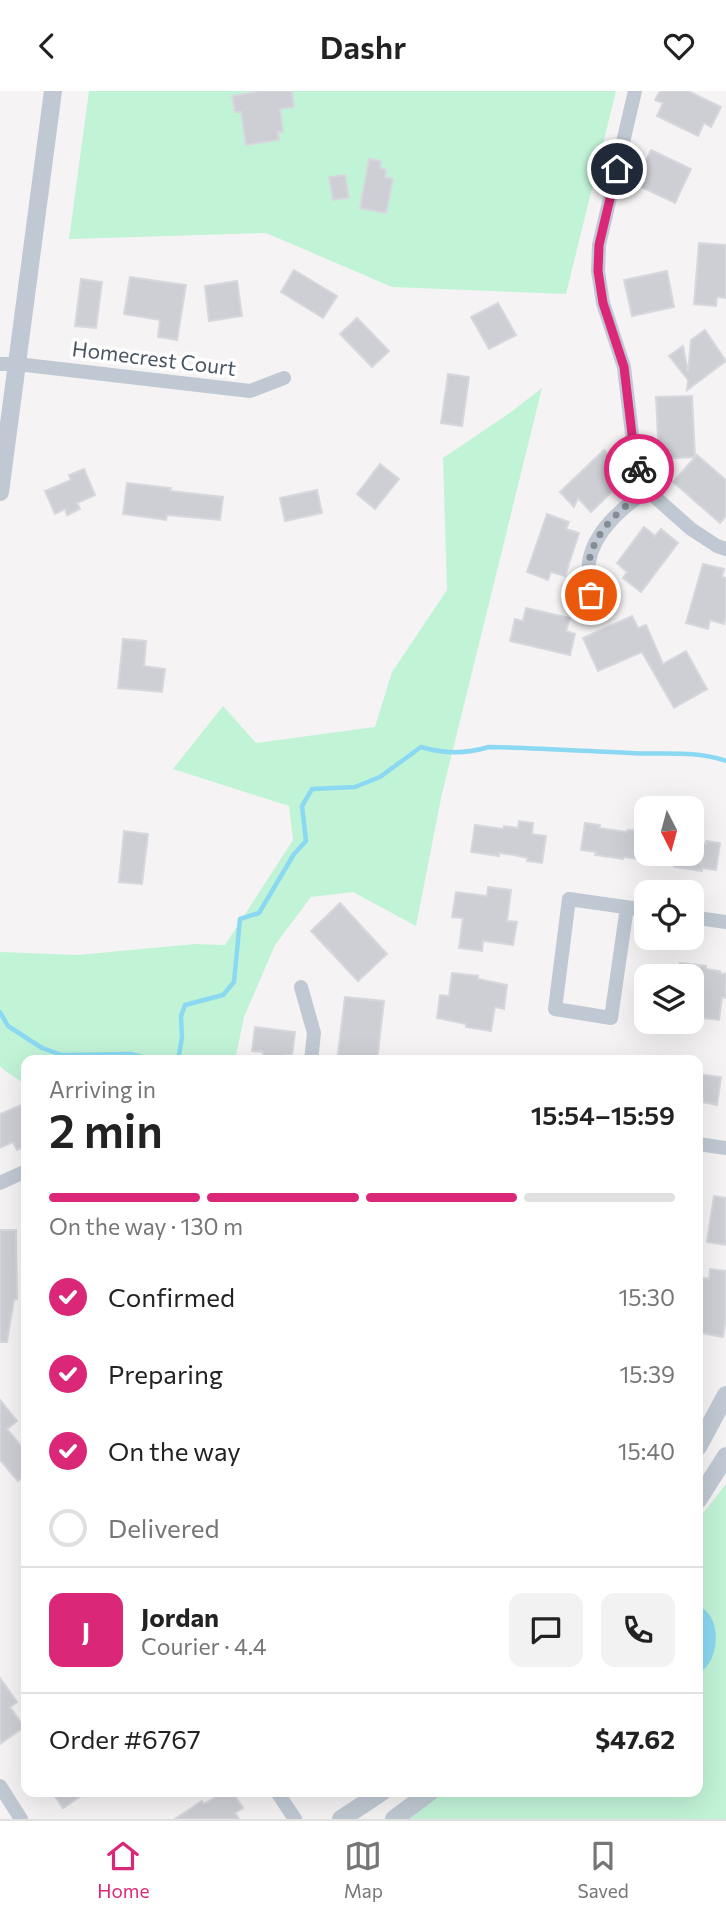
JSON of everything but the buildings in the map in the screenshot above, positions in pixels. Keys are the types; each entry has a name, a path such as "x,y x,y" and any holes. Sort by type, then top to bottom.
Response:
{"street":[{"path":"0,492 8,364 53,91"},
{"path":"635,91 599,245 598,271 603,303 624,367 635,460 647,490 691,529 726,549"},
{"name":"Homecrest Court","path":"8,364 250,391 284,378"},
{"path":"591,595 589,561 599,535 622,509 647,490"},
{"path":"627,907 611,1018 555,1009 569,899 627,907 634,908"},
{"path":"704,919 726,922"},
{"path":"301,987 314,1033 312,1055"},
{"path":"703,1145 726,1148"},
{"path":"0,1183 21,1173"},
{"path":"703,1438 726,1395"},
{"path":"703,1492 726,1456"},
{"path":"0,1786 21,1819"},
{"path":"280,1797 295,1819"},
{"path":"341,1819 375,1797"},
{"path":"394,1819 423,1797"}],"green space":[{"path":"89,91 616,91 566,294 392,287 266,233 69,239"},
{"path":"542,388 441,798 416,926 353,892 311,897 275,945 244,1017 236,1055 21,1055 21,1082 4,1070 0,1066 0,952 78,955 195,944 225,945 293,840 289,806 173,769 223,706 256,743 375,727 392,672 447,590 443,458"},
{"path":"726,1484 726,1819 409,1819 436,1797 703,1797 703,1514"}],"water":[{"path":"703,1609 711,1617 716,1633 714,1651 703,1670"}],"waterway":[{"path":"179,1055 181,1016 185,1005 223,995 234,982 240,919 259,913 294,854 306,841 302,806 312,789 355,787 380,777 421,747 455,752 489,747 690,754 726,761"},
{"path":"0,1012 8,1026 42,1048 62,1055"},
{"path":"62,1055 135,1055"}],"way so far":[{"path":"591,595 589,561 599,535 622,509 647,490 639,469"}],"route":[{"path":"617,169 599,245 598,271 603,303 624,367 635,460 639,469"}]}
